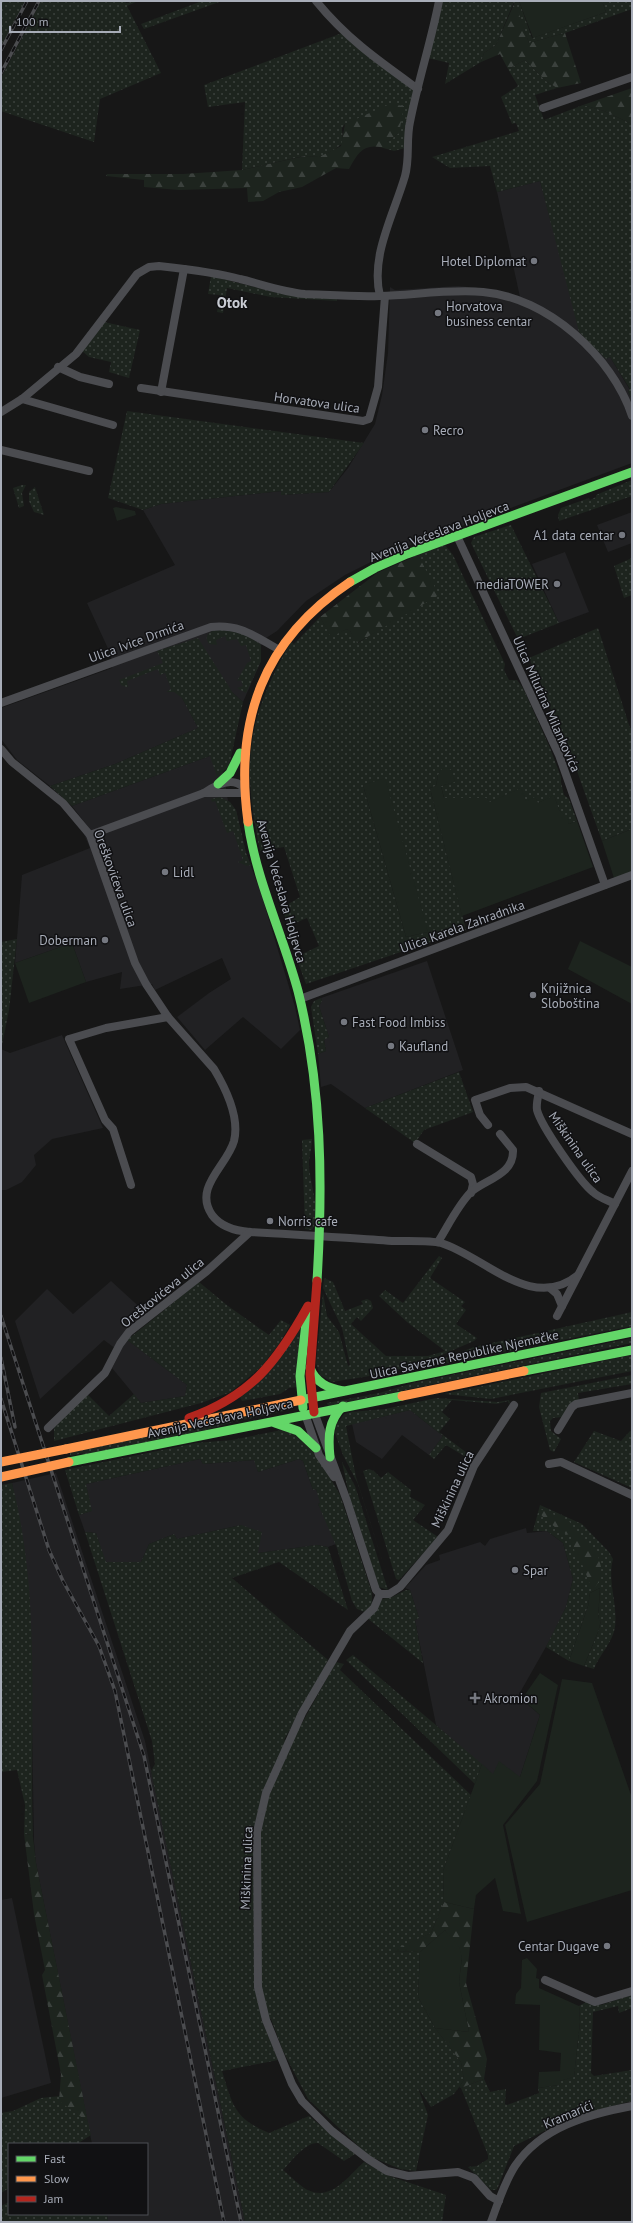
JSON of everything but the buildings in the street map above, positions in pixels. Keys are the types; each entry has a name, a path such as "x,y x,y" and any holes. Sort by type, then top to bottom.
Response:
{"main road":[{"name":"Avenija Većeslava Holjevca","path":"307,1400 320,1236 321,1174 316,1098 300,999 259,867 249,828 243,790 245,741 254,704 278,649 301,622 340,588 379,566 632,472"},
{"path":"218,784 230,773 245,741"},
{"name":"Avenija Većeslava Holjevca","path":"307,1400 301,1368 308,1306 316,1281"},
{"path":"149,1432 172,1422 210,1411 246,1389 281,1352 308,1306"},
{"name":"Ulica Savezne Republike Njemačke","path":"307,1400 515,1355 632,1332"},
{"name":"Ulica Savezne Republike Njemačke","path":"309,1413 632,1350"},
{"path":"309,1366 313,1376 323,1385 349,1392"},
{"name":"Avenija Većeslava Holjevca","path":"1,1462 307,1400"},
{"path":"307,1400 309,1413"},
{"path":"330,1457 329,1426 334,1415 343,1406"},
{"name":"Avenija Većeslava Holjevca","path":"1,1476 309,1413"},
{"path":"264,1422 283,1424 295,1428 306,1436 316,1448"}],"street":[{"path":"316,1 332,21 364,51 418,89"},
{"name":"Horvatova ulica","path":"140,388 363,421 369,419 378,387 383,296 377,269 394,205 405,176 408,159 409,124 439,1"},
{"path":"543,108 632,77"},
{"path":"1,412 22,399 86,343 119,296 138,274 149,268 159,266 239,278 302,293 383,296 484,292 514,299 535,307 564,326 590,348 622,390 632,416"},
{"path":"161,392 184,269"},
{"path":"58,367 80,377 110,384"},
{"path":"22,399 113,425"},
{"path":"1,450 89,472"},
{"name":"Ulica Milutina Milankovića","path":"457,536 559,755 605,885"},
{"name":"Ulica Ivice Drmića","path":"1,703 211,627 224,626 242,629 278,649"},
{"name":"Oreškovićeva ulica","path":"1,749 12,762 63,803 90,836 135,963 146,984 168,1017 214,1069 228,1096 234,1118 234,1140 209,1185 207,1204 219,1222 232,1229 250,1232 438,1242 472,1256 505,1278 524,1285 550,1288 568,1283 578,1275"},
{"path":"90,836 204,793 218,784 234,782 243,790"},
{"path":"204,793 243,790"},
{"name":"Ulica Karela Zahradnika","path":"300,999 632,875"},
{"path":"131,1185 113,1130 104,1120 69,1039 106,1028 168,1017"},
{"name":"Miškinina ulica","path":"488,1125 480,1115 475,1100 519,1087 533,1088 632,1134"},
{"name":"Miškinina ulica","path":"539,1091 537,1104 539,1116 560,1150 588,1188 598,1196 615,1204"},
{"path":"471,1193 499,1176 511,1162 513,1150 500,1134"},
{"path":"417,1144 471,1177 473,1184 471,1193 438,1242"},
{"path":"557,1316 632,1171"},
{"name":"Oreškovićeva ulica","path":"48,1428 106,1373 120,1344 129,1332 207,1271 250,1232"},
{"path":"550,1288 558,1294 562,1306"},
{"path":"558,1430 572,1407 576,1404 632,1393"},
{"name":"Miškinina ulica","path":"499,2201 490,2196 474,2178 458,2172 408,2176 387,2171 368,2160 332,2131 302,2100 292,2084 266,2020 258,1987 257,1832 266,1793 302,1713 350,1631 374,1608 380,1594 389,1594 400,1587 444,1535 456,1514 474,1466 514,1405"},
{"path":"309,1413 316,1448 341,1487"},
{"path":"309,1413 330,1457 376,1590 380,1594"},
{"path":"549,1464 560,1462 632,1495"},
{"path":"545,1980 596,2002 632,1991"},
{"name":"Kramarići","path":"491,2222 515,2166 531,2146 540,2138 577,2121 632,2106"}],"shaded area":[{"path":"540,181 551,222 598,350 606,359 610,357 630,390 628,391 632,400 632,463 389,553 345,575 306,601 277,631 266,638 260,647 261,661 243,702 233,693 158,652 198,728 115,764 50,786 17,760 1,739 1,708 112,668 111,655 87,603 175,565 143,510 161,504 282,491 282,495 329,492 348,468 375,424 382,395 388,353 390,287 395,290 458,286 489,289 520,297 497,192"},
{"name":"A1 data centar","path":"632,512 632,543 608,552 597,525"},
{"path":"565,552 589,612 559,623 532,564"},
{"path":"210,756 224,774 228,801 236,810 246,853 261,893 295,1007 300,1030 281,1049 243,1017 205,1050 177,1017 209,993 231,979 222,958 155,990 152,984 120,989 122,972 86,982 72,943 15,963 22,875 90,848 83,832 89,828 72,806"},
{"path":"427,961 463,1070 365,1108 331,1084 321,1087 318,1054 326,1051 324,1039 329,1037 319,1006 322,1001 321,998"},
{"path":"62,1035 103,1128 52,1139 34,1155 36,1165 22,1182 6,1190 1,1190 1,1049 10,1053"},
{"path":"111,1281 146,1313 122,1336 187,1385 185,1396 141,1403 112,1368 120,1352 104,1340 40,1399 15,1321 47,1289 73,1314"},
{"path":"410,1410 443,1436 429,1455 402,1435 382,1459 356,1442 352,1424"},
{"path":"200,1459 203,1464 255,1460 258,1472 299,1459 303,1461 313,1490 316,1489 321,1503 318,1504 324,1514 336,1544 328,1547 317,1545 258,1553 241,1525 177,1539 174,1534 149,1544 141,1562 105,1562 96,1533 85,1532 79,1515 91,1511 86,1484"},
{"path":"56,1473 145,1741 245,2222 108,2222 107,2215 148,2215 148,2143 92,2143 36,1863 34,1842 30,1606 24,1548 12,1483"},
{"path":"526,1528 527,1533 547,1531 563,1543 573,1579 566,1607 551,1638 518,1696 540,1715 520,1777 493,1775 436,1725 415,1620 419,1618 410,1590 405,1588 426,1565 440,1560 439,1555 480,1542 485,1546 490,1539"},
{"path":"12,1898 51,2083 1,2098 1,1900"}],"green space":[{"path":"1,1 25,1 1,46"},
{"path":"41,1 125,1 126,3 138,1 127,6 161,73 100,99 94,142 1,111 1,78"},
{"path":"202,1 222,1 144,29 141,24"},
{"path":"441,1 519,1 532,38 606,12 602,1 632,1 632,9 565,33 529,43 514,2 496,45 484,53 481,62 445,84 449,63 428,58"},
{"path":"519,1 602,1 606,12 533,38"},
{"path":"515,2 529,43 565,33 581,83 557,88 546,81 525,60 508,69 500,54 481,62 484,53 496,45"},
{"path":"342,33 412,87 414,92 405,148 394,151 387,149 387,142 399,133 356,120 345,124 342,128 343,143 334,150 319,157 304,156 242,170 245,102 208,107 204,85"},
{"path":"525,60 546,81 557,88 535,95 544,120 583,105 604,111 632,124 632,400 628,391 630,389 610,357 606,359 579,332 540,181 497,192 490,166 450,168 432,157 519,131 516,123 512,124 501,97 518,86 508,69"},
{"path":"632,88 632,124 604,111 583,105"},
{"path":"390,104 404,106 399,133 387,142 387,149 374,146 368,147 360,152 349,169 336,168 302,187 279,192 263,201 248,202 247,188 179,190 144,187 144,180 106,176 107,174 183,174 242,170 305,156 319,157 341,146 345,124"},
{"path":"211,276 277,293 337,298 337,301 271,297 227,288 223,313 217,312 220,295 208,294"},
{"path":"104,322 140,330 129,378 109,372 111,362 89,357 82,351"},
{"path":"127,411 364,443 329,492 281,495 281,491 161,504 143,510 108,498"},
{"path":"632,480 632,496 559,521 558,515 561,508 589,498 590,500 596,497 596,495"},
{"path":"26,485 22,493 24,506 19,508 13,488"},
{"path":"35,487 44,515 34,512 29,501 29,492"},
{"path":"116,507 135,511 136,515 117,521 113,508"},
{"path":"511,525 559,623 518,639 471,543 474,537"},
{"path":"445,545 453,555 505,664 504,670 509,680 517,680 523,688 550,748 561,777 564,795 569,799 577,821 569,824 559,810 554,796 538,803 526,801 490,803 486,798 444,798 441,786 455,781 438,775 436,786 430,788 466,930 306,984 296,957 319,946 307,918 288,926 282,908 300,897 284,847 260,851 254,820 250,767 252,743 257,719 265,695 276,670 291,642 294,644 320,617 331,636 347,629 358,643 394,620 426,572 418,555","holes":["363,785 428,932 406,937"]},
{"path":"418,555 439,595 357,643 350,631 347,629 331,637 320,617 377,573"},
{"path":"632,558 632,595 624,598 614,566"},
{"path":"598,628 630,728 632,728 632,829 602,841 577,771 529,658"},
{"path":"219,629 241,634 251,638 261,645 261,661 246,693 237,688 243,686 241,680 237,681 247,663 251,661 246,645 241,646 237,639 227,641 225,636 216,640 217,645 209,644 207,641 208,634"},
{"path":"198,638 233,693 243,702 229,766 217,777 210,756 72,806 50,786 115,764 198,728 182,698 174,692 166,692 171,689 165,673 160,675 158,669 127,681 128,687 121,685 119,680 163,663 157,651"},
{"path":"448,768 452,771 455,782 441,786 444,798 486,798 490,802 521,788 526,801 535,797 538,803 554,795 559,810 564,815 567,815 569,824 577,821 593,867 462,916 430,788 436,786 438,775 442,769"},
{"path":"385,778 428,932 406,937 363,785"},
{"path":"220,797 230,802 236,810 246,853 251,865 247,866 238,862 243,860 233,831 227,833 215,801 212,802 211,799"},
{"path":"632,829 632,871 614,878 602,841"},
{"path":"17,939 9,1010 1,1050 1,942"},
{"path":"580,941 632,967 632,1004 568,969"},
{"path":"72,943 86,982 29,1003 15,963"},
{"path":"321,998 322,1001 319,1006 329,1037 324,1040 326,1051 318,1054 311,1007 314,1001"},
{"path":"459,1072 473,1112 424,1130 415,1143 365,1108"},
{"path":"312,1139 309,1169 316,1206 316,1215 312,1230 305,1229 302,1140"},
{"path":"439,1256 442,1258 430,1278 465,1302 461,1306 466,1310 456,1324 477,1338 474,1341 423,1363 376,1375 332,1382 320,1375 316,1363 323,1293 327,1316 339,1332 348,1366 350,1365 342,1328 323,1288 324,1278 333,1282 345,1311 363,1304 361,1301 367,1299 371,1301 373,1308 361,1321 357,1317 351,1324 386,1356 428,1356 445,1351 407,1322 379,1296 385,1290 403,1303"},
{"path":"199,1282 228,1306 269,1335 281,1320 290,1325 279,1344 261,1367 231,1392 201,1403 54,1441 54,1427 87,1394 109,1416 134,1394 141,1403 185,1396 187,1385 127,1340"},
{"path":"632,1312 632,1326 423,1368 424,1366 474,1347"},
{"path":"301,1326 297,1387 289,1388 280,1394 242,1401 240,1397"},
{"path":"632,1338 632,1343 328,1406 327,1403 379,1393 413,1383"},
{"path":"632,1355 632,1371 491,1399 444,1394"},
{"path":"632,1375 632,1384 578,1393 579,1401 562,1417 553,1418 550,1421 551,1431 561,1439 554,1452 550,1450 539,1407 541,1393"},
{"path":"436,1398 498,1402 509,1400 510,1403 509,1404 508,1401 497,1404 452,1400 442,1412 450,1419 439,1432 471,1456 469,1459 446,1445 434,1459 429,1455 443,1436 410,1410 346,1426 356,1477 390,1585 358,1484 343,1455 335,1433 336,1425 344,1414 351,1412 385,1409"},
{"path":"288,1408 289,1410 209,1429 84,1455 83,1453 70,1456 70,1452"},
{"path":"282,1430 310,1443 340,1495 372,1593 372,1604 365,1612 357,1609 352,1601 337,1548 318,1504 320,1503 316,1489 313,1490 303,1461 299,1459 258,1472 254,1460 203,1464 200,1459 86,1484 92,1511 79,1515 65,1470 196,1443 232,1440"},
{"path":"594,1431 621,1441 630,1431 632,1432 632,1488 574,1462"},
{"path":"342,1462 355,1486 388,1590 379,1587 349,1495"},
{"path":"369,1469 374,1471 381,1478 388,1472 411,1490 410,1497 425,1505 413,1520 438,1537 399,1580 396,1579 363,1471"},
{"path":"12,1483 21,1527 31,1615 33,1837 32,1835 24,1834 25,1805 17,1770 1,1772 1,1485"},
{"path":"540,1505 582,1524 609,1552 613,1559 611,1576 616,1618 614,1633 594,1669 584,1666 601,1621 598,1620 600,1588 590,1593 588,1606 569,1661 546,1647 566,1607 573,1579 563,1543 547,1531 533,1531"},
{"path":"540,1509 569,1521 580,1536 597,1551 601,1567 601,1579 595,1587 591,1587 583,1566 575,1555 572,1536 563,1533 551,1524 540,1514"},
{"path":"241,1525 262,1532 258,1553 317,1545 328,1547 348,1610 279,1562 232,1578 328,1660 284,1740 291,1743 336,1662 344,1664 340,1670 471,1795 443,1871 444,1902 431,1933 393,1951 420,1952 418,1997 435,2028 461,2062 464,2080 454,2094 431,2107 418,2088 428,2115 416,2171 400,2169 369,2156 308,2099 283,2051 271,2019 261,2018 278,2060 222,2071 236,2110 248,2122 269,2133 309,2116 355,2154 344,2161 318,2143 303,2149 283,2170 303,2187 318,2193 326,2192 340,2185 364,2162 392,2177 446,2195 442,2222 245,2222 151,1771 155,1764 152,1741 85,1532 96,1533 106,1562 141,1562 149,1544 174,1534 177,1539"},
{"path":"600,1588 598,1619 601,1621 584,1666 569,1661 588,1606 590,1593"},
{"path":"406,1590 410,1590 419,1618 415,1620 423,1663 367,1618 382,1599 392,1597"},
{"path":"353,1655 482,1764 475,1784 346,1660"},
{"path":"540,1673 558,1685 537,1781 503,1825 521,1914 503,1911 495,1878 476,1895 474,1909 444,1902 443,1871 482,1764 493,1774 499,1761 520,1777 540,1715 522,1699"},
{"path":"562,1679 592,1683 632,1798 632,1890 527,1922 505,1825 540,1784"},
{"path":"24,1834 32,1835 33,1837 36,1863 88,2122 59,2101 61,2074 42,1975 45,1970 34,1914"},
{"path":"444,1902 474,1909 466,1983 487,2059 484,2079 461,2088 459,2087 464,2080 461,2062 435,2028 469,2032 459,1982 462,1957 445,1930 420,1952 391,1951 431,1933"},
{"path":"445,1930 459,1947 462,1957 459,1982 469,2032 435,2028 418,1997 420,1952"},
{"path":"527,1958 537,1969 536,1978 539,1979 539,1988 579,2006 580,2022 574,2077 560,2081 560,2085 538,2088 539,2072 560,2071 561,2053 539,2050 540,2005 515,2004 516,1994 521,1988 522,1960"},
{"path":"632,1995 632,2008 619,2013 618,2006 593,2012 591,2073 594,2076 632,2070 632,2101 575,2116 514,2146 498,2187 496,2190 491,2190 468,2167 477,2166 488,2159 488,2155 461,2088 484,2079 490,2092 506,2089 505,2104 507,2105 539,2093 538,2088 560,2085 560,2081 574,2076 580,2022 579,2006 586,2002 601,2005"},
{"path":"60,2096 60,2101 88,2122 91,2135 79,2143 8,2143 8,2189 1,2193 1,2113 13,2111 41,2098"},
{"path":"8,2202 8,2215 107,2215 108,2222 1,2222 1,2206"}],"railway":[{"path":"1,50 27,1"},
{"path":"1,73 39,1"},
{"path":"1,1316 144,1756 241,2222"},
{"path":"1,1358 15,1427"},
{"path":"1,1399 49,1550 63,1581 99,1646 115,1691 224,2222"}],"traffic: fast":[{"path":"350,582 375,568 407,554 632,472"},
{"path":"218,784 230,773 240,753"},
{"path":"248,822 263,886 298,991 312,1063 319,1135 320,1171 317,1281"},
{"path":"303,1408 300,1376 307,1314"},
{"path":"301,1400 632,1332"},
{"path":"524,1371 632,1350"},
{"path":"310,1368 316,1378 323,1384 343,1391"},
{"path":"69,1462 402,1396"},
{"path":"330,1457 330,1430 334,1417 343,1406"},
{"path":"275,1423 298,1431 316,1448"}],"traffic: slow":[{"path":"248,822 245,785 246,750 251,717 261,686 276,657 295,630 320,605 350,582"},
{"path":"402,1396 524,1371"},
{"path":"66,1449 301,1400"},
{"path":"1,1462 66,1449"},
{"path":"1,1477 69,1462"}],"traffic: jam":[{"path":"314,1412 310,1374 317,1281"},
{"path":"189,1418 211,1409 229,1399 246,1388 260,1375 285,1344 308,1306"}],"place":[{"name":"Hotel Diplomat","path":"534,261"},
{"name":"Horvatova business centar","path":"438,313"},
{"name":"Recro","path":"425,430"},
{"name":"A1 data centar","path":"622,535"},
{"name":"mediaTOWER","path":"557,584"},
{"name":"Lidl","path":"165,872"},
{"name":"Doberman","path":"105,940"},
{"name":"Knjižnica Sloboština","path":"533,995"},
{"name":"Fast Food Imbiss","path":"344,1022"},
{"name":"Kaufland","path":"391,1046"},
{"name":"Norris cafe","path":"270,1221"},
{"name":"Spar","path":"515,1570"},
{"name":"Akromion","path":"475,1698"},
{"name":"Centar Dugave","path":"607,1946"}],"district":[{"name":"Otok","path":"232,303"}]}
